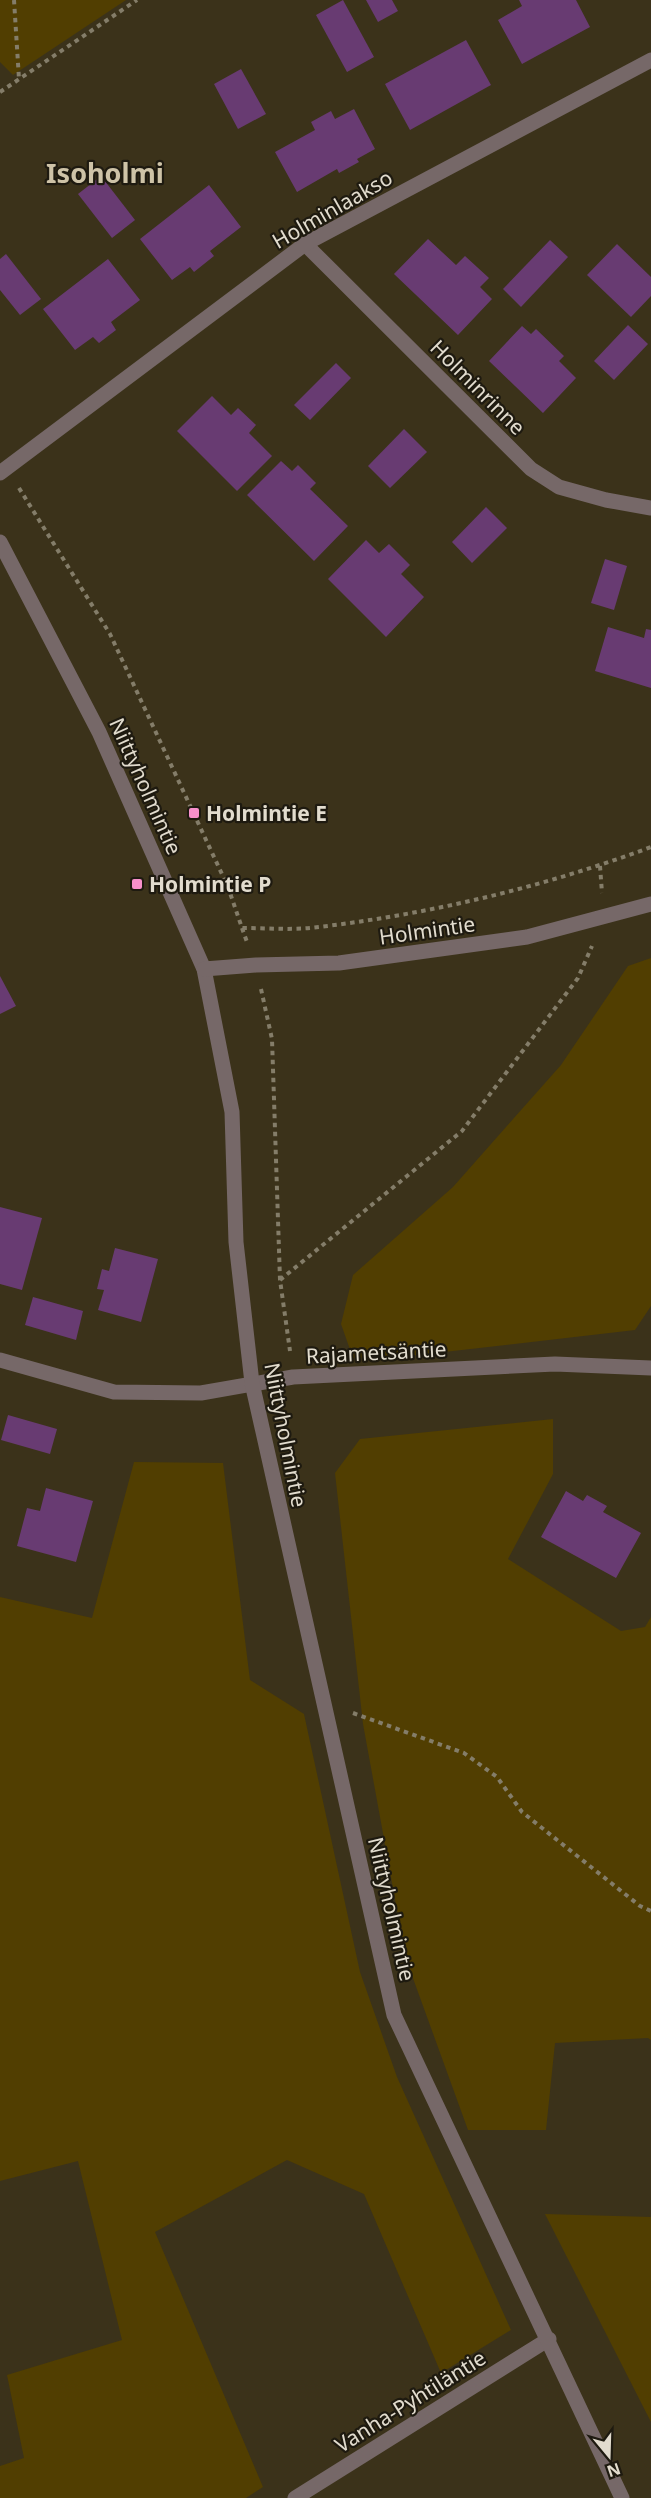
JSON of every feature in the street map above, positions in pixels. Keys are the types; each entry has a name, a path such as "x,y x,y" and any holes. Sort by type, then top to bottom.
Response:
{"street":[{"name":"Holminlaakso","path":"4,471 305,244 651,60"},
{"name":"Holminrinne","path":"305,244 531,469 559,487 606,500 651,508"},
{"name":"Niittyholmintie","path":"0,542 99,732 204,969 232,1112 237,1242 252,1383 394,2015 549,2339 622,2498"},
{"name":"Holmintie","path":"204,969 256,964 339,963 527,938 651,904"},
{"name":"Rajametsäntie","path":"0,1360 114,1392 201,1394 293,1377 555,1364 651,1368"},
{"name":"Vanha-Pyhtiläntie","path":"295,2498 549,2339"}],"path":[{"path":"14,0 20,79"},
{"path":"0,92 136,0"},
{"path":"4,471 110,634 228,886 256,964 272,1039 280,1280 293,1377"},
{"path":"242,928 308,928 465,903 600,867 651,848"},
{"path":"280,1280 462,1131 578,978 603,917 600,867"},
{"path":"326,1716 347,1711 464,1753 497,1777 522,1812 651,1911"}],"shaded area":[{"path":"0,0 126,0 13,75 0,62"},
{"path":"651,958 651,1306 635,1330 418,1355 353,1358 341,1324 353,1275 453,1187 561,1065 628,966"},
{"path":"553,1419 553,1474 508,1559 621,1631 645,1627 651,1617 651,2040 648,2038 555,2043 546,2130 468,2130 406,1959 363,1724 335,1473 360,1439"},
{"path":"134,1462 223,1463 250,1680 304,1714 360,1972 397,2077 511,2330 441,2373 364,2194 287,2160 155,2232 263,2487 246,2498 0,2498 0,2466 24,2458 7,2375 122,2340 78,2161 0,2181 0,1597 92,1618"},
{"path":"545,2214 651,2217 651,2422"}],"building":[{"path":"343,0 374,57 347,72 316,15"},
{"path":"366,0 392,0 398,11 378,22"},
{"path":"519,0 576,0 590,27 522,64 498,20 522,6"},
{"path":"466,40 491,85 410,130 385,84"},
{"path":"241,69 266,114 238,129 214,84"},
{"path":"354,109 375,149 357,159 359,162 339,173 337,169 297,192 275,152 315,130 311,122 331,111 335,119"},
{"path":"101,176 135,220 112,238 78,194"},
{"path":"209,185 241,227 210,251 214,256 194,272 190,267 172,280 140,239"},
{"path":"428,239 456,265 465,256 489,278 480,287 492,299 458,335 394,274"},
{"path":"550,240 568,257 521,307 503,289"},
{"path":"617,244 651,277 651,296 631,317 587,275"},
{"path":"6,254 41,299 20,315 0,290 0,259"},
{"path":"108,259 140,300 111,322 116,330 99,343 93,337 75,350 43,309"},
{"path":"628,325 648,344 614,380 594,361"},
{"path":"522,326 531,334 536,329 564,356 559,361 576,378 543,413 489,361"},
{"path":"336,363 351,378 310,420 294,405"},
{"path":"212,396 231,415 238,408 256,425 249,433 272,456 237,491 177,431"},
{"path":"404,429 427,452 390,488 368,466"},
{"path":"281,461 292,471 298,465 316,483 310,489 348,526 314,561 247,495"},
{"path":"486,507 507,528 472,563 452,542"},
{"path":"366,540 379,553 389,544 410,565 401,574 424,597 386,637 328,579"},
{"path":"605,559 627,566 614,610 591,603"},
{"path":"608,627 644,638 646,629 651,630 651,688 595,671"},
{"path":"0,976 16,1006 0,1014"},
{"path":"0,1207 42,1218 22,1290 0,1284"},
{"path":"115,1248 158,1259 141,1322 98,1310 104,1290 97,1289 102,1269 109,1271"},
{"path":"33,1297 83,1311 76,1340 25,1325"},
{"path":"8,1415 57,1429 50,1454 1,1440"},
{"path":"46,1488 93,1501 76,1562 17,1546 27,1508 40,1511"},
{"path":"566,1491 583,1501 587,1495 607,1506 603,1512 641,1533 616,1578 541,1537"}],"place":[{"name":"Holmintie E","path":"194,813"},
{"name":"Holmintie P","path":"137,884"}],"district":[{"name":"Isoholmi","path":"105,172"}]}
